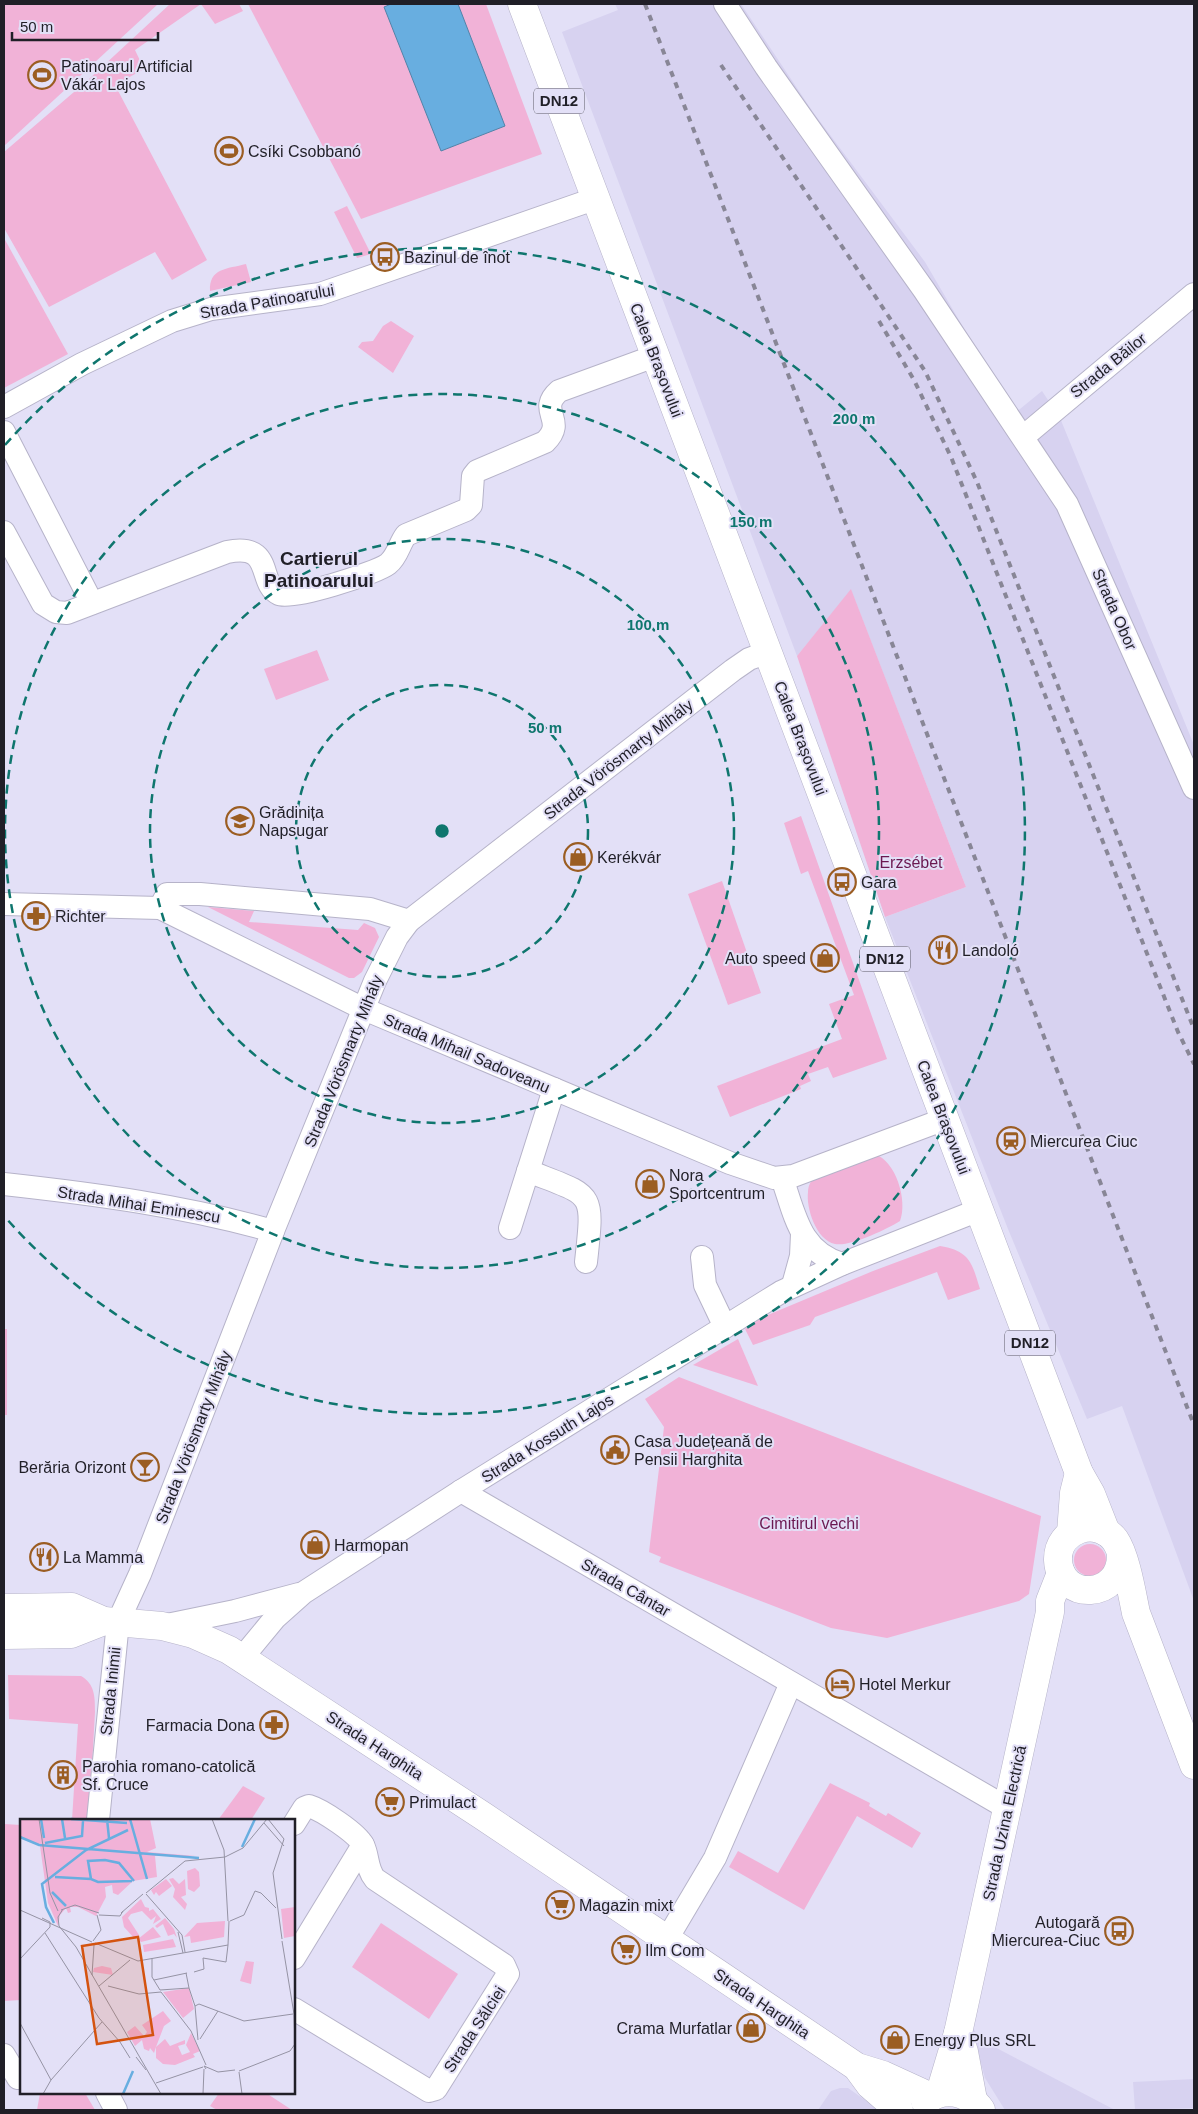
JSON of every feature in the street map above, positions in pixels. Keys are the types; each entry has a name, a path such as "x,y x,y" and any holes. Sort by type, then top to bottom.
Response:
{"main road":[{"name":"Calea Brașovului","path":"522,4 1080,1473 1091,1494 1106,1532 1118,1546 1136,1613 1194,1764"},
{"path":"1071,1533 1074,1493 1080,1473"},
{"path":"1106,1532 1088,1527 1071,1533 1060,1547 1058,1556 1061,1573 1067,1581 1092,1589 1121,1607 1136,1613"},
{"path":"1050,1612 1117,1575 1121,1554"},
{"name":"Strada Uzina Electrică","path":"930,2100 958,2033 1050,1612 1050,1601 1061,1573"},
{"name":"Strada Kossuth Lajos","path":"4,1608 72,1606 111,1622 162,1626 210,1641 242,1658"},
{"name":"Strada Kossuth Lajos","path":"4,1635 71,1634 111,1622"},
{"name":"Strada Harghita","path":"242,1658 857,2067 883,2075 930,2100 957,2092 977,2105"},
{"name":"Strada Uzina Electrică","path":"958,2033 977,2105"},
{"name":"Strada Harghita","path":"857,2067 870,2085 900,2110"}],"street":[{"name":"Strada Obor","path":"725,4 766,67 918,282 1067,504 1194,788"},
{"name":"Strada Patinoarului","path":"4,407 82,364 177,319 211,309 320,294 597,198"},
{"name":"Strada Băilor","path":"1023,437 1194,294"},
{"path":"4,532 43,604 60,614 68,613 227,552 239,550 245,550 256,556 272,589 284,596 308,592 379,569 395,556 406,535 471,505 473,476 477,471 545,442 553,434 555,424 550,411 550,403 560,391 655,356"},
{"path":"4,432 92,604"},
{"name":"Strada Vörösmarty Mihály","path":"111,1622 140,1574 273,1231 375,981 397,937 409,921 733,670 749,659 768,652"},
{"path":"160,908 168,894 200,894 370,909 409,921"},
{"name":"Strada Mihail Sadoveanu","path":"4,904 160,908 364,1009 730,1163 774,1178 782,1178"},
{"path":"510,1228 554,1089"},
{"path":"842,1264 817,1253 802,1234 782,1178 792,1176 945,1119"},
{"path":"528,1171 579,1191 587,1199 591,1214 586,1262"},
{"name":"Strada Mihai Eminescu","path":"4,1184 89,1193 172,1206 273,1231"},
{"name":"Strada Kossuth Lajos","path":"242,1658 264,1630 302,1593 461,1491 793,1285 979,1210"},
{"path":"793,1285 801,1256 802,1234"},
{"path":"702,1257 705,1285 725,1327"},
{"name":"Strada Cântar","path":"461,1491 1007,1808"},
{"name":"Strada Kossuth Lajos","path":"162,1626 235,1611 302,1593"},
{"name":"Strada Inimii","path":"98,1819 111,1622"},
{"path":"666,1939 715,1858 791,1683"},
{"path":"295,1822 304,1808 309,1806 336,1821 363,1845 295,1956"},
{"name":"Strada Sălciei","path":"295,2009 429,2091 436,2089 507,1977 504,1965 374,1879 367,1865 363,1845"},
{"path":"4,2055 14,2080"},
{"path":"107,2094 116,2110"}],"shaded area":[{"path":"615,4 741,4 813,112 925,262 1014,414 1042,391 1060,418 1194,745 1194,1601 1122,1406 1087,1419 1008,1229 885,917 966,887 851,590 797,656 562,32 618,10"},
{"path":"971,2027 985,2042 1115,2110 1005,2110 985,2078"},
{"path":"1194,2079 1194,2108 1135,2110 1133,2082"},
{"path":"848,2088 879,2110 818,2110 831,2091"}],"green space":[{"name":"Patinoarul Artificial Vákár Lajos","path":"4,4 158,4 4,146"},
{"path":"170,4 201,4 135,50 144,69 115,85 207,260 172,280 155,252 49,307 4,228 4,152 88,80"},
{"path":"201,4 239,4 243,11 215,24"},
{"path":"248,4 486,4 542,154 361,219"},
{"path":"347,206 371,254 357,258 334,212"},
{"path":"4,238 68,354 4,388"},
{"path":"246,264 251,282 210,291 210,283 220,271"},
{"path":"391,321 414,336 393,373 358,347 362,342 373,341 383,326"},
{"name":"Erzsébet","path":"851,589 966,887 885,917 797,656"},
{"path":"317,650 329,680 276,700 264,669"},
{"path":"801,816 887,1059 833,1078 828,1067 808,1074 811,1081 800,1086 801,1089 730,1117 717,1086 842,1039 829,1004 854,995 808,871 801,874 784,823"},
{"path":"722,881 761,993 728,1005 688,894"},
{"path":"208,907 254,911 249,922 358,930 364,923 375,928 379,937 362,972 354,978 349,978"},
{"path":"874,1154 888,1164 898,1182 902,1203 900,1221 878,1233 850,1243 835,1244 828,1241 818,1230 811,1214 808,1189 811,1180 815,1174"},
{"path":"940,1246 958,1251 964,1255 972,1265 980,1289 948,1300 937,1272 815,1317 810,1325 753,1345 745,1329 763,1317 873,1271"},
{"path":"4,1329 7,1329 7,1415 4,1415"},
{"path":"738,1339 758,1386 693,1365"},
{"name":"Cimitirul vechi","path":"679,1377 1041,1516 1029,1594 1019,1601 887,1638 831,1628 659,1562 661,1557 649,1552 664,1427 645,1399"},
{"path":"1090,1544 1102,1548 1106,1560 1102,1572 1090,1576 1078,1572 1074,1560 1078,1548"},
{"path":"8,1675 81,1676 86,1679 92,1687 95,1712 89,1819 72,1819 78,1724 9,1719"},
{"path":"830,1783 870,1803 869,1806 886,1816 888,1813 921,1833 912,1848 857,1816 804,1910 729,1867 738,1851 778,1873"},
{"path":"243,1786 265,1798 252,1819 219,1819"},
{"path":"4,1824 20,1825 20,2000 4,2001"},
{"path":"381,1923 458,1974 429,2019 352,1967"},
{"path":"40,2094 86,2094 95,2110 37,2110"},
{"path":"218,2094 268,2094 292,2110 217,2110 210,2106"}],"water":[{"path":"391,4 458,4 505,126 441,151 384,7"}],"railway":[{"path":"645,4 1194,1425"},
{"path":"721,65 925,371 977,482 1194,1029"},
{"path":"879,321 914,380 951,457 1178,1032 1194,1064"}],"place":[{"name":"Patinoarul Artificial Vákár Lajos","path":"42,75"},
{"name":"Csíki Csobbanó","path":"229,151"},
{"name":"Bazinul de înot","path":"385,257"},
{"name":"Grădinița Napsugar","path":"240,821"},
{"name":"Kerékvár","path":"578,857"},
{"name":"Gara","path":"842,882"},
{"name":"Richter","path":"36,916"},
{"name":"Landoló","path":"943,950"},
{"name":"Auto speed","path":"825,958"},
{"name":"Miercurea Ciuc","path":"1011,1141"},
{"name":"Nora Sportcentrum","path":"650,1184"},
{"name":"Casa Județeană de Pensii Harghita","path":"615,1450"},
{"name":"Berăria Orizont","path":"145,1467"},
{"name":"Harmopan","path":"315,1545"},
{"name":"La Mamma","path":"44,1557"},
{"name":"Hotel Merkur","path":"840,1684"},
{"name":"Farmacia Dona","path":"274,1725"},
{"name":"Parohia romano-catolică Sf. Cruce","path":"63,1775"},
{"name":"Primulact","path":"390,1802"},
{"name":"Magazin mixt","path":"560,1905"},
{"name":"Autogară Miercurea-Ciuc","path":"1119,1931"},
{"name":"Ilm Com","path":"626,1950"},
{"name":"Crama Murfatlar","path":"751,2028"},
{"name":"Energy Plus SRL","path":"895,2040"}],"district":[{"name":"Cartierul Patinoarului","path":"319,569"}]}
